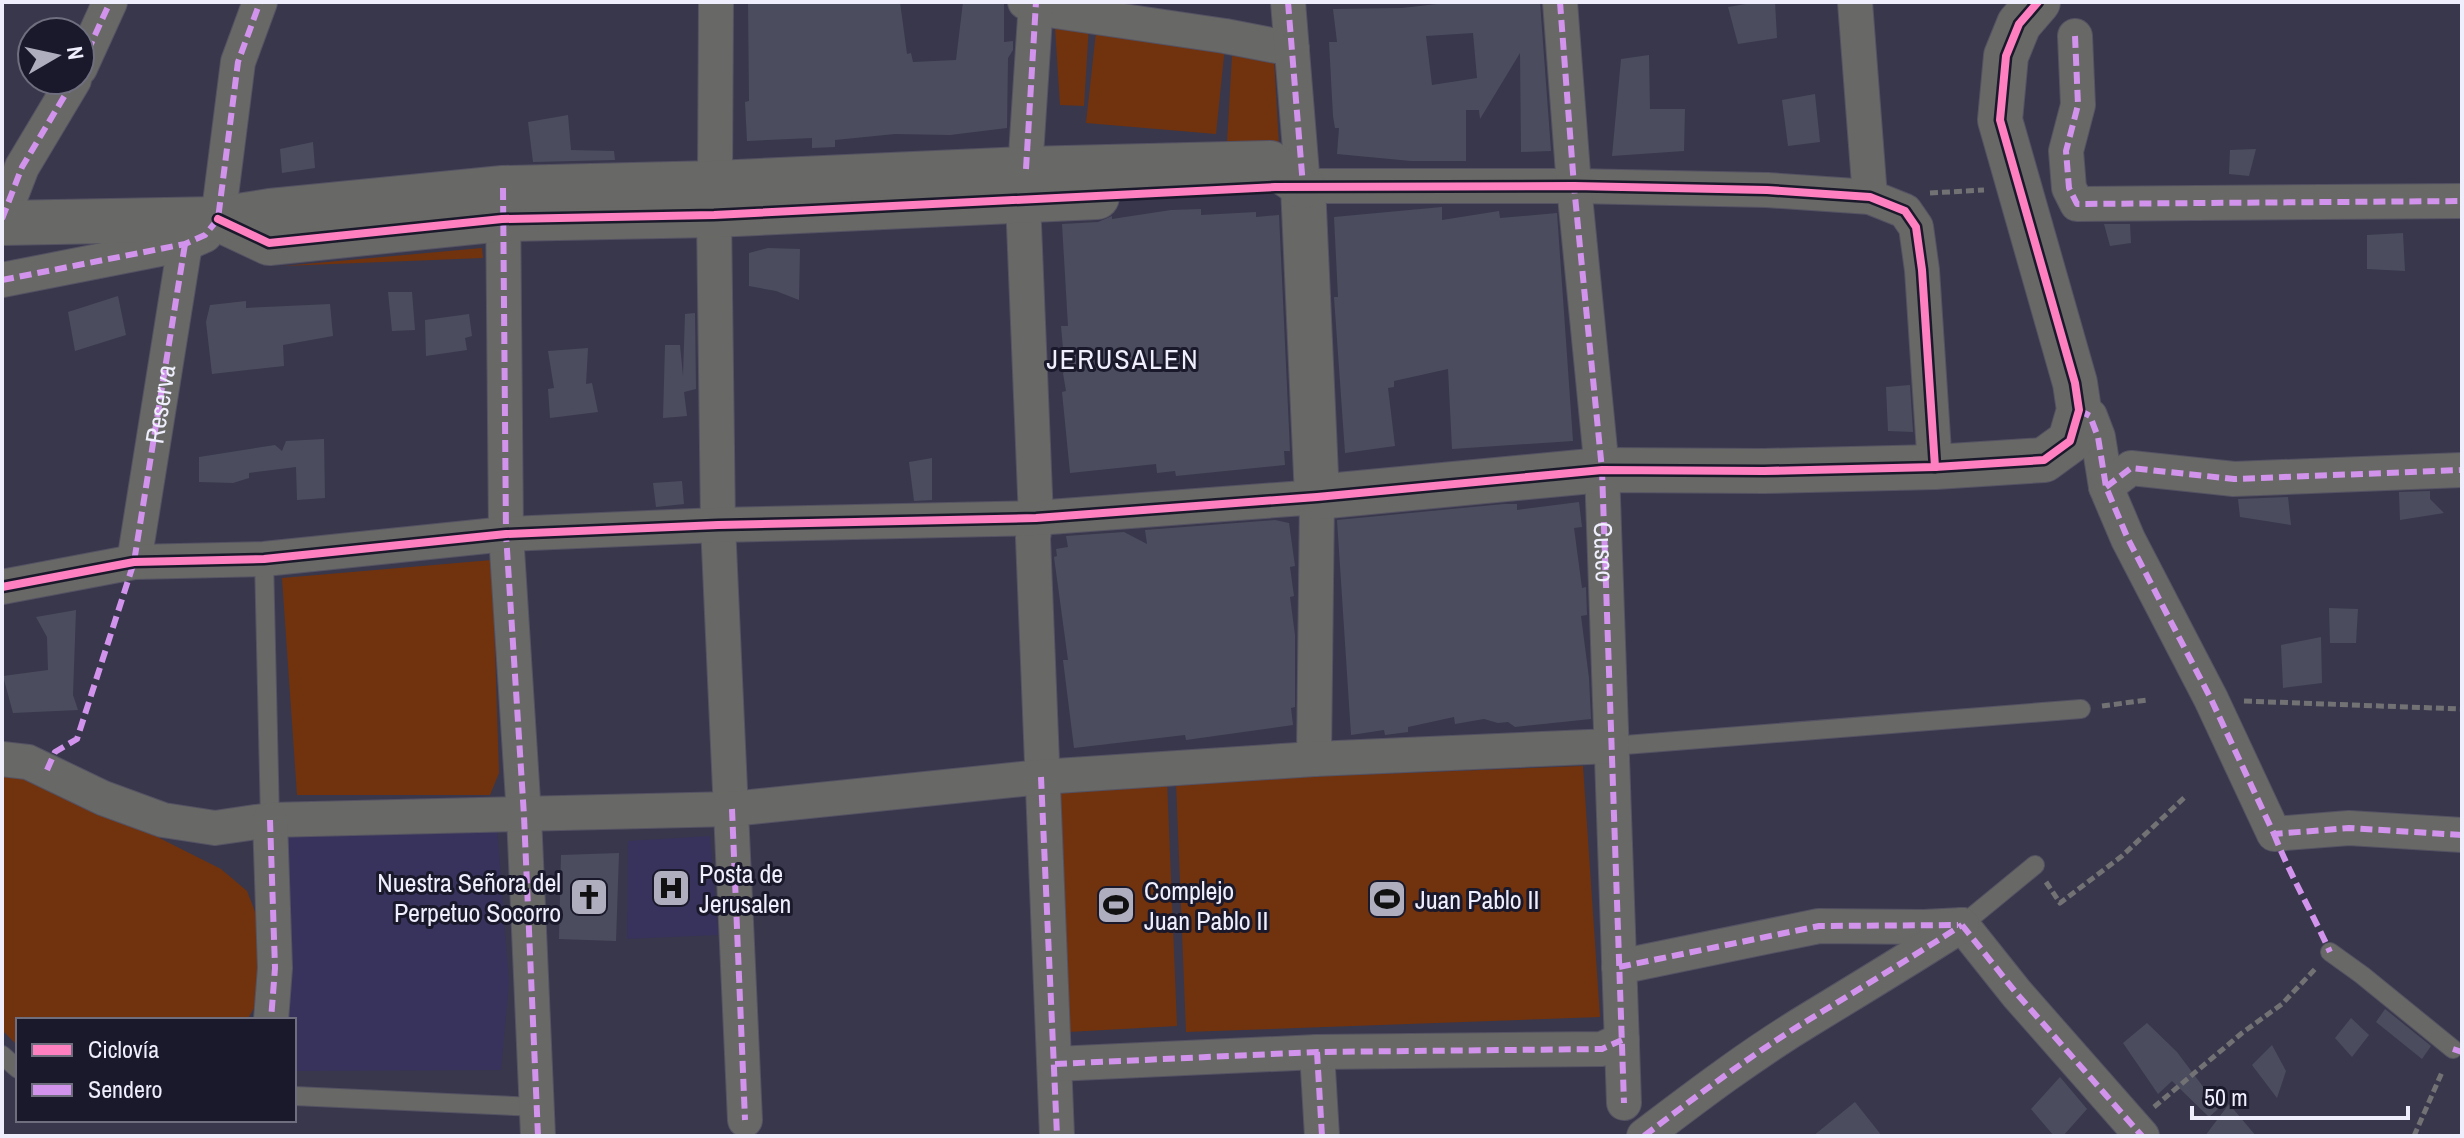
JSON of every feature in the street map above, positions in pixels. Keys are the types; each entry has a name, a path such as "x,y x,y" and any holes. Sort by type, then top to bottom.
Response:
{"street":[{"path":"96,33 110,2"},
{"name":"Reserva","path":"134,562 238,62 260,2"},
{"path":"716,2 718,525 745,1120"},
{"path":"1288,2 1303,186 1317,497 1314,759"},
{"name":"Cusco","path":"1560,2 1574,186 1602,470 1624,1103"},
{"path":"1855,2 1870,197"},
{"path":"2,587 134,562 264,559 506,534 718,525 1036,518 1317,497 1602,470 1764,471 1935,467 2044,460 2070,441 2079,410 2075,383 2000,120 2006,56 2019,24 2038,2"},
{"path":"1057,1136 1041,777 1033,538 1036,518 1024,185 1032,4 1292,49"},
{"path":"2075,36 2078,105 2066,151 2069,188 2077,204 2462,201"},
{"path":"64,96 22,167 2,221 202,232 269,243 503,204 715,199 1024,185 1270,163 1303,186 1574,186 1767,190 1870,197 1905,211 1916,227 1922,270 1935,467"},
{"path":"503,204 506,534 524,816 538,1122"},
{"path":"2,280 202,232"},
{"path":"2079,410 2090,416 2098,437 2106,487 2128,539 2211,699 2274,834 2349,828 2462,835"},
{"path":"2106,487 2131,468 2234,479 2462,470"},
{"path":"2,759 28,762 103,798 163,820 215,828 270,820 732,809 1041,777 1314,759 1612,746"},
{"path":"270,820 275,968 271,1018"},
{"path":"1619,967 1819,926 1962,925"},
{"path":"1962,925 2017,994 2138,1132"},
{"path":"1644,1136 1809,1019 1865,988 1962,925"},
{"path":"1055,1064 1317,1052 1602,1049 1622,1040"},
{"path":"1317,1052 1322,1136"}],"lane":[{"path":"264,559 270,820"},
{"path":"1612,746 2081,709"},
{"path":"1962,925 2035,865"},
{"path":"2330,952 2453,1049"},
{"path":"296,1096 538,1122"}],"path":[{"path":"1870,197 2021,188"},
{"path":"2211,699 2462,709"},
{"path":"2081,709 2147,700"},
{"path":"2035,865 2060,903 2122,856 2186,796"},
{"path":"2138,1132 2187,1078 2282,1004 2330,952"},
{"path":"2414,1136 2453,1049"}],"shaded area":[{"path":"1089,25 1084,106 1060,105 1055,27"},
{"path":"1096,32 1225,46 1216,134 1086,123"},
{"path":"1232,56 1274,59 1279,146 1227,143"},
{"path":"482,248 483,258 283,266"},
{"path":"492,560 499,773 490,795 297,795 282,578"},
{"name":"Juan Pablo II","path":"1583,766 1600,1017 1186,1032 1176,782"},
{"path":"2,774 17,775 68,792 221,869 247,891 259,922 257,1003 248,1018 16,1018 16,1044 2,1030"},
{"name":"Complejo Juan Pablo II","path":"1167,780 1177,1026 1068,1032 1053,784"},
{"path":"497,827 509,983 501,1070 296,1071 296,1018 283,1018 289,833"},
{"name":"Posta de Jerusalen","path":"710,836 718,935 627,939 628,841"}],"building":[{"path":"748,2 900,2 907,54 911,53 913,62 956,60 963,2 1004,2 1004,42 1013,41 1013,50 1008,58 1007,128 950,135 895,134 835,140 835,147 812,148 812,138 747,141"},
{"path":"1455,2 1540,2 1551,151 1521,152 1520,53 1480,119 1479,110 1466,110 1466,161 1411,161 1337,154 1339,128 1335,128 1333,116 1329,42 1337,42 1333,9 1402,8","holes":["1473,33 1477,78 1432,85 1426,36"]},
{"path":"1775,2 1777,38 1738,44 1728,7"},
{"path":"1649,55 1650,109 1685,109 1684,151 1612,156 1621,59"},
{"path":"1815,94 1820,142 1788,146 1782,100"},
{"path":"568,115 571,150 614,151 615,160 533,162 528,122"},
{"path":"313,142 315,168 282,173 280,149"},
{"path":"2256,149 2249,176 2229,174 2230,150"},
{"path":"1442,207 1442,220 1499,211 1500,218 1557,213 1573,441 1452,449 1448,369 1394,381 1394,387 1388,388 1395,446 1345,453 1334,297 1338,297 1334,217"},
{"path":"1201,209 1201,215 1256,212 1256,217 1279,215 1290,451 1284,451 1285,465 1176,476 1175,471 1157,473 1156,464 1070,473 1062,392 1066,391 1061,326 1068,326 1062,224 1098,222 1112,216 1112,219"},
{"path":"2104,224 2130,224 2131,243 2110,246"},
{"path":"2403,233 2405,271 2367,269 2367,235"},
{"path":"768,248 800,249 799,300 776,291 749,286 749,253"},
{"path":"388,292 412,292 415,330 392,331"},
{"path":"118,296 126,335 75,351 68,312"},
{"path":"246,301 246,308 330,304 333,336 283,345 284,366 212,374 206,322 210,305"},
{"path":"695,313 696,389 684,392 687,416 663,418 665,345 680,345 683,376 685,314"},
{"path":"469,314 472,336 465,338 467,350 426,356 425,320"},
{"path":"588,348 586,384 592,383 598,412 550,418 548,389 554,388 548,351"},
{"path":"1910,385 1913,432 1888,431 1886,387"},
{"path":"324,439 325,498 297,500 296,467 249,473 249,478 233,483 199,482 199,457 275,445 282,451 286,441"},
{"path":"932,458 932,500 914,501 909,462"},
{"path":"682,481 684,504 656,507 653,483"},
{"path":"2430,491 2430,499 2444,513 2400,520 2399,492"},
{"path":"2288,497 2291,525 2240,517 2238,499"},
{"path":"1579,502 1582,527 1574,528 1582,588 1586,587 1587,615 1581,616 1591,719 1515,727 1508,722 1484,719 1455,724 1454,717 1408,727 1408,732 1385,735 1384,730 1351,735 1337,520 1504,504 1517,504 1517,510"},
{"path":"1275,520 1289,523 1295,566 1290,567 1295,635 1293,725 1186,740 1185,735 1074,748 1063,660 1068,660 1054,557 1057,556 1056,549 1068,547 1066,536 1124,532 1147,544 1145,530"},
{"path":"2329,608 2358,609 2356,643 2330,643"},
{"path":"76,610 73,695 78,710 13,713 3,676 48,670 47,637 36,617"},
{"path":"2321,637 2322,683 2283,688 2281,645"},
{"name":"Nuestra Señora del Perpetuo Socorro","path":"619,853 616,941 559,939 561,855"},
{"path":"2385,1009 2431,1046 2422,1059 2376,1022"},
{"path":"2351,1018 2369,1035 2352,1057 2335,1038"},
{"path":"2147,1023 2177,1052 2219,1108 2209,1117 2172,1081 2158,1094 2123,1043"},
{"path":"2272,1045 2286,1071 2277,1098 2252,1065"},
{"path":"2060,1077 2087,1109 2063,1136 2054,1136 2031,1109"},
{"path":"1855,1102 1882,1136 1813,1136"},
{"path":"2229,1104 2256,1136 2205,1136"}],"marked path":[{"path":"96,33 110,2"},
{"path":"2,280 185,244 205,235 218,219 238,62 260,2"},
{"path":"1026,169 1036,2"},
{"path":"1288,2 1303,186"},
{"path":"1560,2 1574,186 1602,470 1624,1103"},
{"path":"2075,36 2078,105 2066,151 2069,188 2077,204 2462,201"},
{"path":"2,219 22,167 64,96"},
{"path":"503,188 506,534 524,816 538,1136"},
{"path":"47,770 55,752 77,739 134,562 185,244"},
{"path":"2079,410 2090,416 2098,437 2106,487 2128,539 2211,699 2274,834 2349,828 2462,835"},
{"path":"2106,487 2131,468 2234,479 2462,470"},
{"path":"1041,777 1057,1136"},
{"path":"732,809 745,1120"},
{"path":"270,820 275,968 271,1018"},
{"path":"2274,834 2330,952"},
{"path":"1619,967 1819,926 1958,925"},
{"path":"1962,925 2017,994 2142,1136"},
{"path":"1644,1136 1767,1046 1962,925"},
{"path":"1055,1064 1317,1052 1602,1049 1622,1040"},
{"path":"2453,1049 2462,1052"},
{"path":"1317,1052 1322,1136"}],"cycle path":[{"path":"2,587 134,562 264,559 506,534 718,525 1036,518 1317,497 1602,470 1764,471 1935,467 2044,460 2070,441 2079,410 2075,383 2000,120 2006,56 2019,24 2038,2"},
{"path":"218,219 269,243 502,219 714,215 1275,187 1574,186 1767,190 1870,197 1905,211 1916,227 1922,270 1935,467"}],"place":[{"name":"Posta de Jerusalen","path":"671,888"},
{"name":"Nuestra Señora del Perpetuo Socorro","path":"589,897"},
{"name":"Juan Pablo II","path":"1387,899"},
{"name":"Complejo Juan Pablo II","path":"1116,905"}],"district":[{"name":"JERUSALEN","path":"1123,359"}]}
